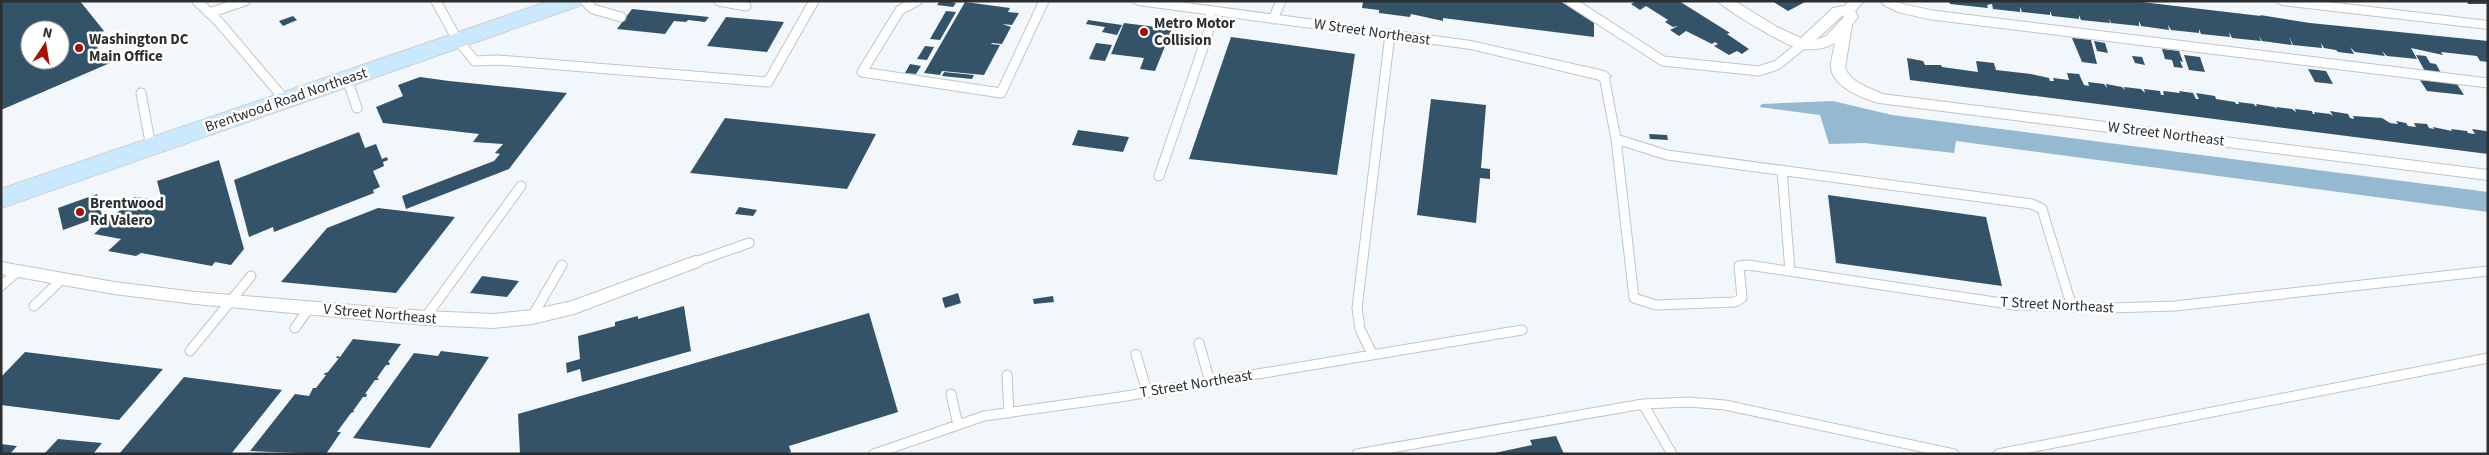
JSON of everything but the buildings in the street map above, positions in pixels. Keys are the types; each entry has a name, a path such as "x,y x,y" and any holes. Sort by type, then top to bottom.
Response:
{"main road":[{"name":"Brentwood Road Northeast","path":"1,199 571,1"}],"street":[{"name":"W Street Northeast","path":"1138,1 1501,50 1604,76"},
{"path":"1725,1 1802,45 1820,45 1829,41 1851,17 1852,6 1838,11 1802,45"},
{"path":"2282,1 2488,25"},
{"name":"W Street Northeast","path":"1845,25 1838,68 1841,76 1848,83 1871,95 1895,101 2488,175"},
{"name":"V Street Northeast","path":"9,270 140,292 425,318 494,321 532,317 574,308 695,262"}],"lane":[{"path":"197,1 285,100"},
{"path":"209,13 245,1"},
{"path":"436,1 458,40 476,61 498,60 768,82 814,1"},
{"path":"585,1 593,9 621,17"},
{"path":"719,1 746,6"},
{"path":"917,1 900,10 862,72 1001,92 1044,1"},
{"path":"1273,19 1281,1"},
{"path":"1570,1 1663,61 1758,71 1773,69 1781,65 1802,45"},
{"path":"1886,1 1900,8 1932,16 2488,83"},
{"path":"1159,176 1208,33 1211,11"},
{"path":"1372,354 1360,329 1357,308 1390,34"},
{"path":"1604,76 1616,138 1667,155 2032,204 2042,209 2072,307"},
{"path":"347,79 358,108"},
{"path":"141,93 151,147"},
{"name":"T Street Northeast","path":"1616,138 1634,298 1656,305 1735,302 1742,298 1743,292 1740,266 1748,264 2016,305 2072,307 2175,306 2488,270"},
{"path":"1782,170 1790,271"},
{"path":"425,318 521,186"},
{"name":"V Street Northeast","path":"695,262 750,243"},
{"path":"532,317 562,265"},
{"path":"1,286 9,270"},
{"path":"190,350 251,276"},
{"path":"34,306 62,279"},
{"path":"294,328 309,308"},
{"name":"T Street Northeast","path":"874,454 984,416 1210,382 1522,330"},
{"path":"1199,343 1210,382"},
{"path":"1136,354 1147,392"},
{"path":"1998,454 2488,358"},
{"path":"1007,375 1009,413"},
{"path":"951,394 958,425"},
{"path":"1357,454 1642,404 1689,402 1725,405 1954,454"},
{"path":"1642,404 1672,454"}],"shaded area":[{"path":"1833,101 1892,115 2488,192 2488,212 1956,141 1954,153 1864,143 1829,144 1820,115 1759,107 1762,104"}],"place":[{"name":"Metro Motor Collision","path":"1144,32"},
{"name":"Washington DC Main Office","path":"79,48"},
{"name":"Brentwood Rd Valero","path":"80,212"}]}
